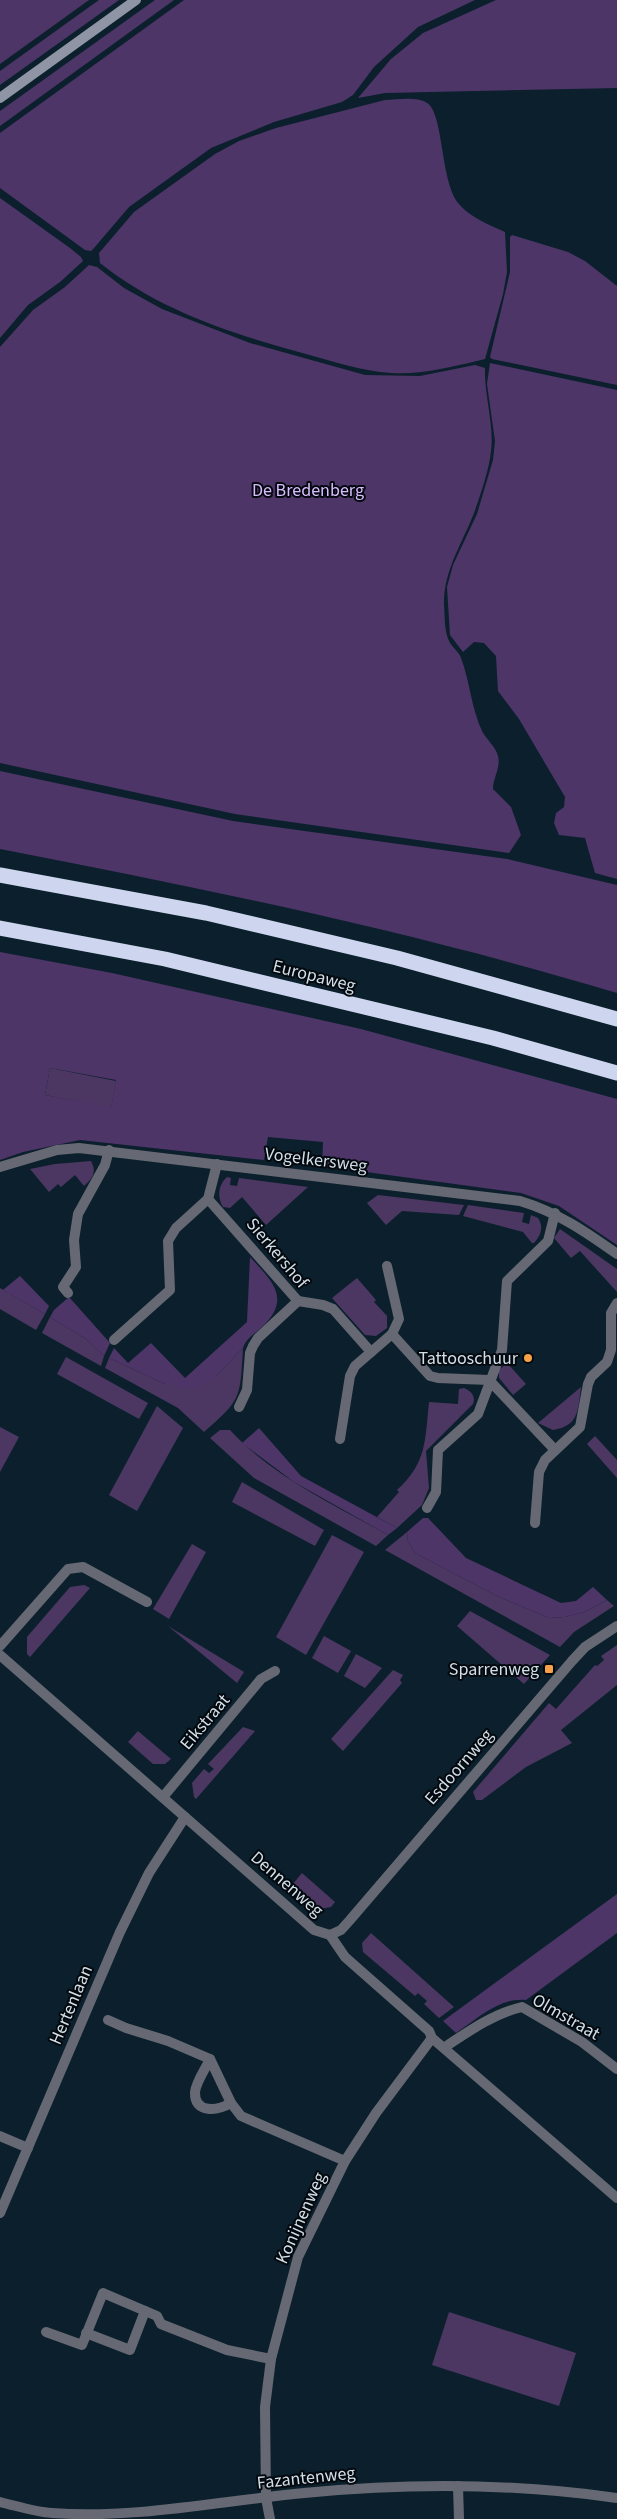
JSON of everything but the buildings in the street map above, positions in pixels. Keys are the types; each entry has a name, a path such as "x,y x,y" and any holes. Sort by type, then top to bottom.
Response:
{"highway":[{"name":"Europaweg","path":"0,875 206,913 397,958 617,1019"},
{"name":"Europaweg","path":"0,928 175,961 493,1038 617,1073"}],"main road":[{"path":"0,98 136,0"}],"street":[{"name":"Vogelkersweg","path":"0,1167 58,1150 79,1148 109,1150 520,1201 555,1213 617,1254"},
{"path":"68,1293 63,1287 76,1267 74,1240 78,1214 105,1165 109,1150"},
{"path":"114,1340 170,1290 168,1241 176,1228 208,1198 217,1164"},
{"name":"Sierkershof","path":"208,1198 298,1301 258,1338 253,1346 250,1353 247,1390 239,1407"},
{"path":"427,1508 436,1492 438,1450 478,1414 489,1380 502,1350 507,1281 548,1241 555,1213"},
{"path":"340,1439 350,1376 355,1366 392,1334 399,1319 387,1266"},
{"path":"298,1301 324,1305 333,1309 371,1352"},
{"path":"535,1523 539,1472 545,1460 580,1427 588,1384 591,1377 607,1362 611,1350 611,1313 617,1303"},
{"path":"392,1334 430,1376 489,1380 555,1450"},
{"path":"0,1646 68,1569 82,1567 147,1602"},
{"name":"Esdoornweg","path":"330,1935 341,1930 350,1920 585,1647 617,1626"},
{"name":"Dennenweg","path":"0,1655 314,1930 330,1935 345,1957 429,2031 432,2038 445,2047 617,2198"},
{"name":"Eikstraat","path":"163,1797 261,1680 276,1672"},
{"name":"Hertenlaan","path":"0,2213 120,1932 149,1873 185,1817"},
{"name":"Olmstraat","path":"445,2047 478,2025 508,2010 522,2007 582,2042 617,2069"},
{"path":"108,2020 126,2028 168,2041 210,2059 231,2103 241,2116 345,2161"},
{"name":"Konijnenweg","path":"270,2519 266,2498 265,2407 271,2359 298,2257 345,2161 376,2112 432,2038"},
{"path":"210,2059 196,2087 196,2098 201,2106 207,2110 218,2109 231,2103"},
{"path":"0,2136 28,2148"},
{"path":"46,2332 82,2345 102,2293 156,2316 161,2324 228,2350 271,2359"},
{"path":"86,2333 130,2350 145,2311"},
{"path":"458,2486 458,2519"},
{"name":"Fazantenweg","path":"0,2502 50,2513 126,2514 382,2487 458,2486 559,2490 617,2498"}],"shaded area":[{"path":"50,1068 116,1081 111,1108 45,1095"},
{"path":"91,1161 94,1172 84,1186 75,1175 61,1187 58,1184 49,1192 30,1169 55,1164"},
{"path":"227,1177 231,1178 230,1185 237,1186 239,1178 308,1187 266,1225 242,1197 230,1208 223,1207 219,1191"},
{"path":"378,1195 464,1205 459,1215 402,1211 386,1225 367,1203"},
{"path":"468,1205 524,1213 522,1222 529,1224 531,1215 540,1221 540,1234 532,1243 523,1232 463,1216"},
{"path":"560,1229 617,1269 617,1292 580,1251 571,1258 554,1238"},
{"path":"357,1278 376,1300 374,1302 387,1316 387,1328 376,1336 365,1335 332,1298"},
{"path":"0,1288 45,1314 36,1330 0,1309"},
{"path":"50,1317 86,1339 104,1356 101,1366 42,1333"},
{"path":"243,1348 241,1378 237,1396 226,1412 204,1432 178,1408 105,1368 109,1358 165,1384 217,1375"},
{"path":"66,1357 148,1403 139,1419 57,1374"},
{"path":"507,1363 526,1384 513,1395 499,1378 499,1370"},
{"path":"581,1387 576,1416 568,1425 553,1430 538,1423"},
{"path":"464,1388 472,1394 473,1404 426,1451 429,1488 422,1505 397,1528 377,1517 399,1492 397,1490 407,1480 419,1460 425,1439 429,1402 458,1404 459,1389"},
{"path":"157,1406 183,1428 137,1511 109,1495"},
{"path":"0,1427 19,1437 0,1472"},
{"path":"220,1430 230,1430 247,1447 284,1476 325,1501 388,1535 376,1546 254,1478 210,1438"},
{"path":"595,1436 617,1460 617,1478 587,1444"},
{"path":"242,1482 324,1530 315,1546 232,1502"},
{"path":"407,1532 408,1542 415,1553 497,1596 549,1618 565,1617 584,1612 607,1600 614,1606 574,1632 560,1647 385,1550"},
{"path":"332,1535 364,1552 306,1655 276,1637"},
{"path":"192,1544 206,1552 169,1619 153,1609"},
{"path":"84,1585 90,1588 30,1657 27,1654 27,1637 70,1587"},
{"path":"470,1611 550,1655 524,1684 457,1626"},
{"path":"168,1626 244,1672 237,1683"},
{"path":"324,1636 351,1651 338,1673 312,1658"},
{"path":"617,1645 617,1685 561,1730 572,1743 526,1767 482,1800 476,1800 473,1792 549,1703 556,1709 595,1665 597,1666 604,1660 601,1656"},
{"path":"356,1654 382,1668 365,1688 344,1676"},
{"path":"393,1670 403,1675 400,1680 402,1683 343,1751 331,1739"},
{"path":"243,1727 255,1731 196,1799 192,1783 204,1769 209,1773 214,1769 208,1764"},
{"path":"138,1731 171,1759 165,1764 153,1764 128,1742"},
{"path":"302,1873 335,1902 331,1907 320,1909 292,1885"},
{"path":"371,1933 454,2007 439,2018 424,2004 427,2001 418,1993 415,1996 363,1952 362,1943"},
{"path":"449,2312 576,2353 559,2406 432,2365"}],"green space":[{"path":"0,0 89,0 0,64"},
{"path":"99,0 119,0 0,85 0,71"},
{"path":"155,0 174,0 0,126 0,111"},
{"path":"184,0 475,0 418,27 374,67 353,95 342,102 274,122 211,148 129,207 91,251 85,250 0,188 0,133"},
{"path":"496,0 617,0 617,88 385,93 358,98 391,59 423,33"},
{"path":"412,99 427,103 432,109 436,120 448,180 459,204 474,217 505,232 507,272 503,294 485,359 415,373 380,372 348,366 251,338 198,319 147,295 100,263 99,253 134,212 215,154 239,141 276,128 385,100"},
{"path":"0,198 70,248 83,261 60,282 28,305 0,338"},
{"path":"512,235 568,252 585,261 617,286 617,385 492,359 490,357 510,272 510,237"},
{"name":"De Bredenberg","path":"89,265 97,267 124,288 162,309 250,343 365,375 420,376 475,365 485,368 492,436 490,458 474,513 450,569 444,606 448,639 461,658 475,713 482,731 498,756 499,760 493,789 511,807 521,835 509,853 235,814 0,763 0,347 33,310 65,287"},
{"path":"490,363 617,390 617,879 595,873 585,838 559,835 554,823 556,813 564,807 565,797 519,719 498,691 496,656 484,643 474,642 463,652 450,635 447,587 453,565 477,514 493,460 495,441 487,384"},
{"path":"0,771 233,821 507,859 617,885 617,993 464,950 388,931 233,896 0,849"},
{"path":"0,952 112,973 361,1029 617,1099 617,1245 559,1206 521,1193 322,1166 323,1142 268,1137 264,1160 80,1140 23,1152 0,1160","holes":["50,1068 116,1080 111,1107 45,1095"]},
{"path":"250,1257 272,1283 276,1291 276,1308 270,1318 248,1339 243,1348 217,1375 201,1385 188,1388 165,1384 109,1358 114,1348 128,1363 151,1343 185,1378 247,1322"},
{"path":"20,1276 49,1306 45,1314 3,1290"},
{"path":"69,1297 110,1343 104,1356 86,1339 50,1317 54,1310"},
{"path":"259,1428 301,1476 397,1528 388,1535 294,1482 242,1443"},
{"path":"423,1518 428,1518 466,1558 561,1603 576,1601 593,1587 607,1600 584,1612 565,1617 549,1618 497,1596 415,1553 408,1542 407,1532"},
{"path":"617,1894 617,1933 526,2000 516,2000 498,2005 456,2033 443,2021"}],"place":[{"name":"Tattooschuur","path":"528,1358"},
{"name":"Sparrenweg","path":"549,1669"}]}
